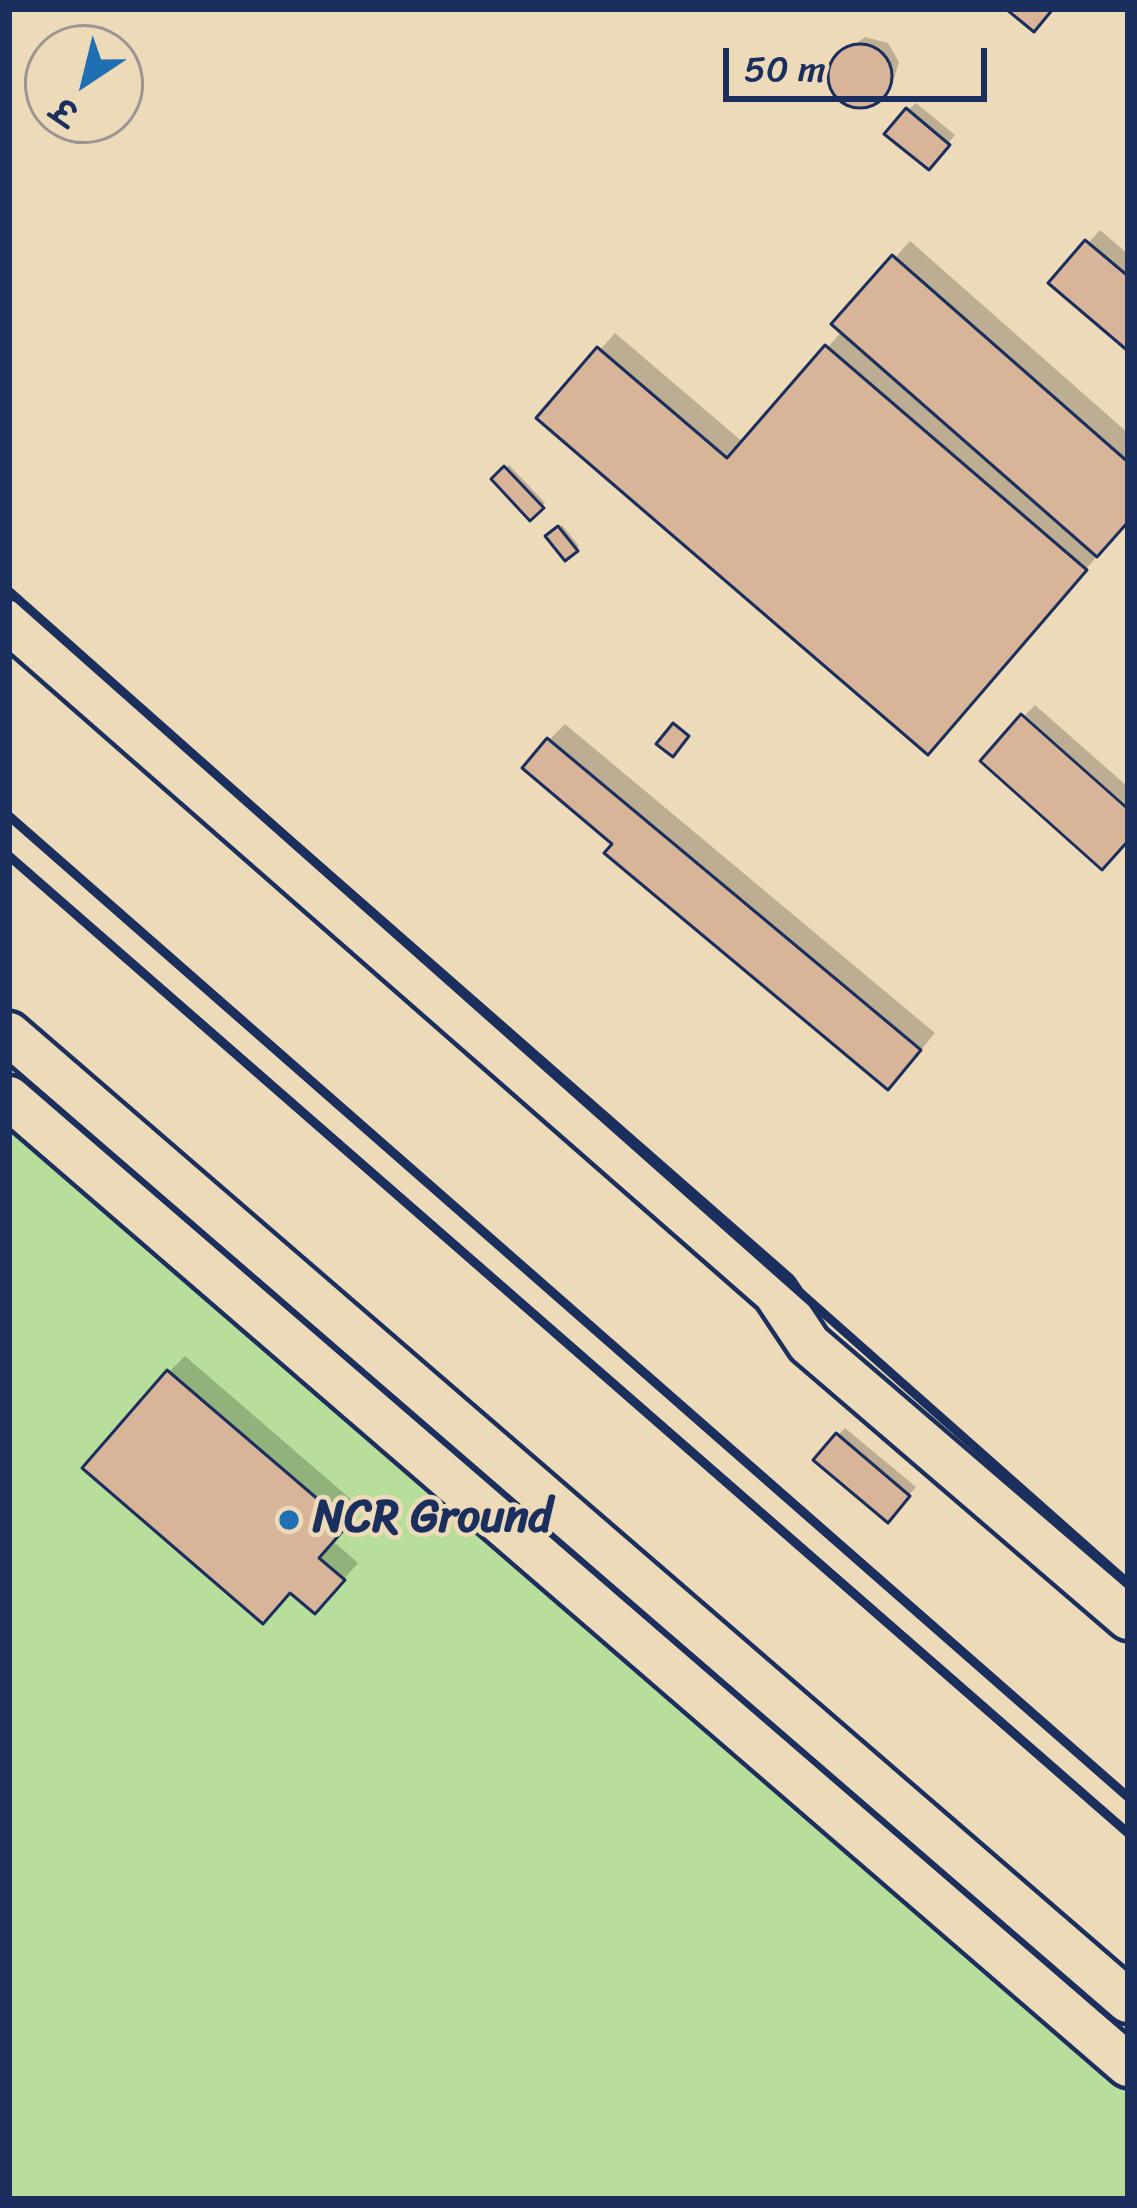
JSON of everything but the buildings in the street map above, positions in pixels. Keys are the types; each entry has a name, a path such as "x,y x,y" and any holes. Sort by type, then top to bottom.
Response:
{"street":[{"path":"9,622 775,1294 809,1344 1128,1618"},
{"path":"9,1034 1128,2001"},
{"path":"9,1098 1128,2065"}],"green space":[{"name":"NCR Ground","path":"9,1036 1128,2003 1128,2199 9,2199"}],"railway":[{"path":"9,591 1128,1583"},
{"path":"9,816 1128,1797"},
{"path":"9,856 1128,1833"}],"place":[{"name":"NCR Ground","path":"289,1520"}]}
